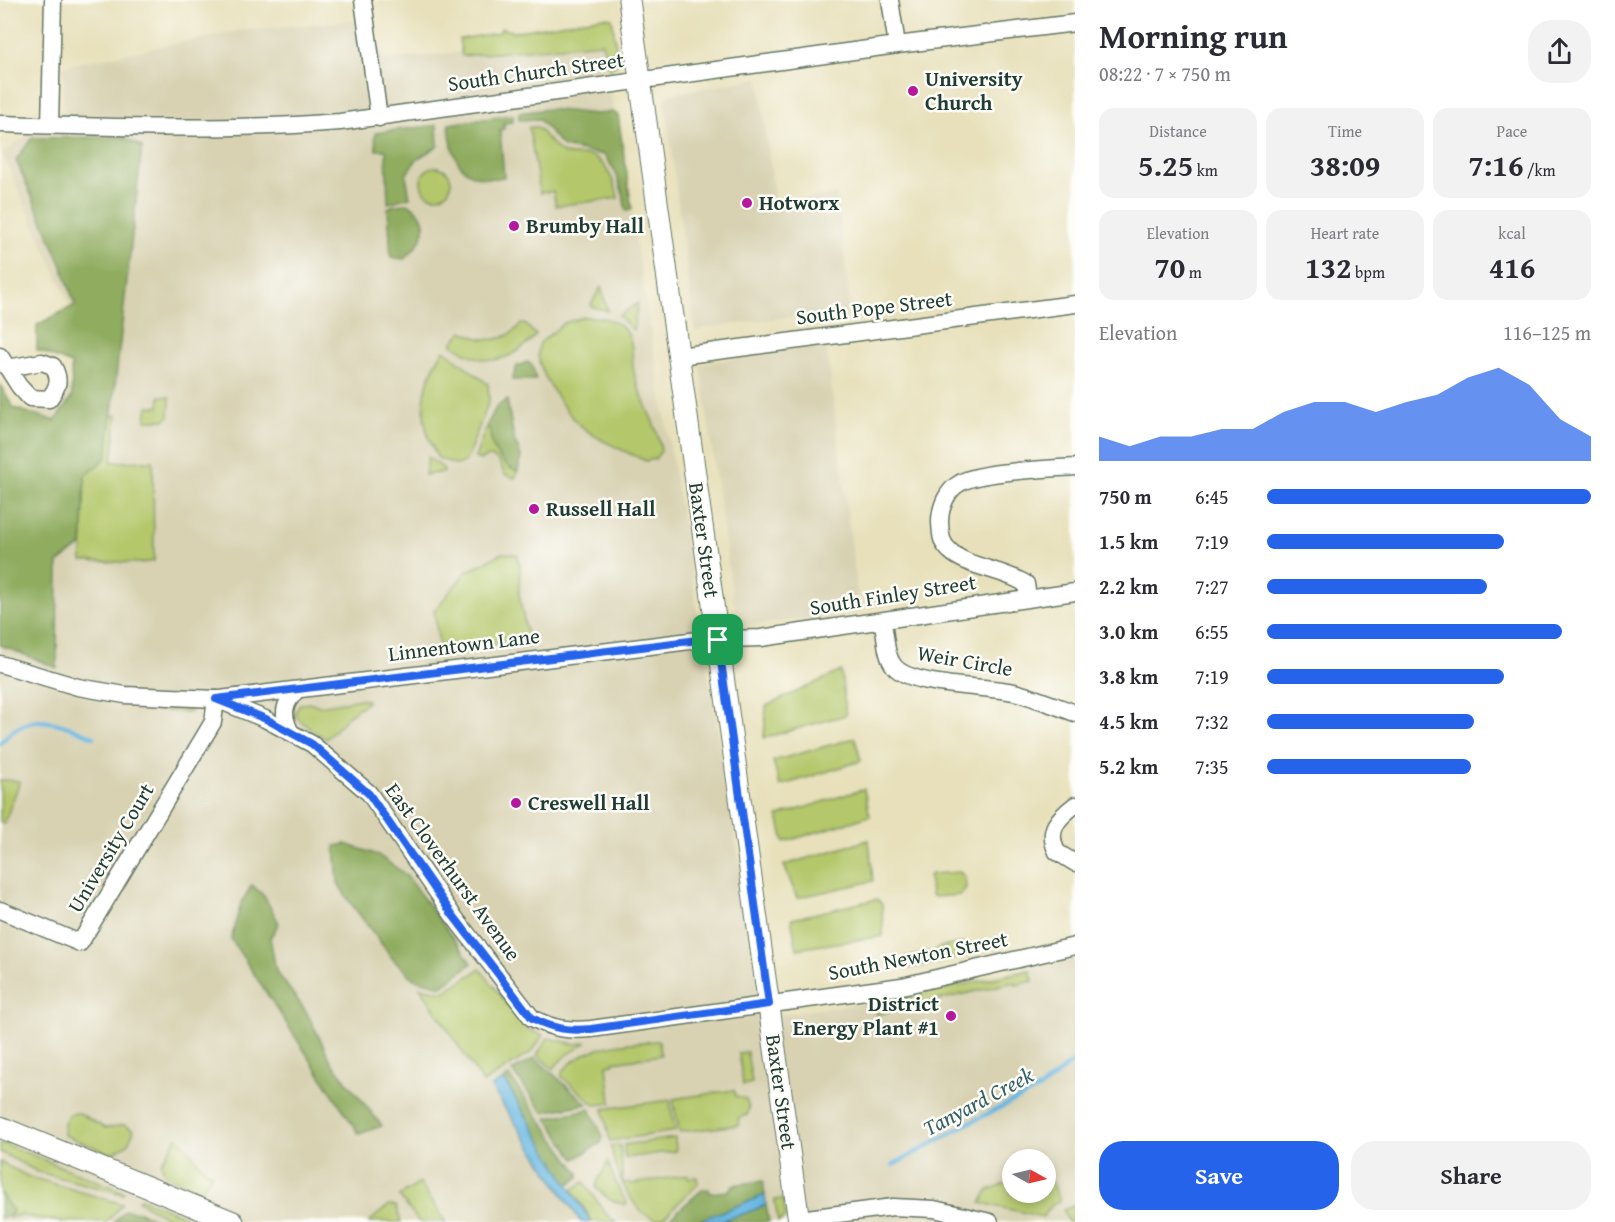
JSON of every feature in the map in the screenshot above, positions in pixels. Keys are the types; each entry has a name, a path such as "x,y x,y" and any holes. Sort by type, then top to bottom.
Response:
{"main road":[{"name":"Baxter Street","path":"629,0 799,1220"},
{"path":"0,1127 233,1222"}],"street":[{"path":"50,125 53,0"},
{"path":"363,0 380,118"},
{"path":"890,0 897,45"},
{"name":"South Church Street","path":"0,124 90,128 280,126 380,118 640,80 1075,23"},
{"name":"South Pope Street","path":"679,356 1075,304"},
{"path":"1028,597 1026,584 1012,575 959,558 949,551 941,540 940,515 946,496 961,482 999,474 1075,467"},
{"name":"South Finley Street","path":"718,640 761,638 1028,597 1075,592"},
{"name":"Weir Circle","path":"882,621 887,651 893,665 901,672 939,683 1014,692 1075,713"},
{"name":"Linnentown Lane","path":"216,699 296,691 510,662 698,640 718,640"},
{"name":"East Cloverhurst Avenue","path":"0,664 78,687 125,695 216,699 290,731 312,744 369,794 452,914 532,1018 551,1028 567,1031 591,1029 769,1004"},
{"path":"290,731 284,719 284,710 287,701 296,691"},
{"name":"University Court","path":"0,910 80,944 213,722 216,699"},
{"path":"1075,805 1059,817 1053,832 1057,852 1075,863"},
{"name":"South Newton Street","path":"769,1004 902,986 1075,946"},
{"path":"799,1220 893,1207 934,1209 990,1222"}],"shaded area":[{"path":"362,20 384,60 525,45 601,33 765,1017 892,999 1075,956 1075,1222 0,1222 0,436 97,365 2,153 64,110 63,66 244,30"},
{"path":"759,78 775,204 837,193 850,309 839,322 806,324 797,316 709,327 695,332 665,102 670,94"},
{"path":"826,344 860,612 737,627 700,364"}],"green space":[{"path":"603,17 612,18 618,60 618,64 610,70 602,43 462,56 459,39 498,33 502,28 513,32"},
{"path":"549,109 596,114 613,112 618,115 632,210 626,211 619,181 604,155 563,147 539,119 519,120 519,113"},
{"path":"513,115 513,122 504,123 504,129 500,130 504,177 478,177 462,167 453,149 449,124"},
{"path":"437,125 438,146 417,159 406,175 410,197 388,203 386,150 376,150 375,133"},
{"path":"529,127 537,127 563,153 587,155 599,160 612,179 618,198 556,206 553,191 540,193"},
{"path":"123,137 142,147 107,457 85,476 82,545 58,563 57,668 0,645 0,385 14,408 55,421 72,397 71,364 37,350 37,325 75,305 62,266 16,160 32,138"},
{"path":"436,167 447,171 451,182 447,193 436,197 425,193 421,182 425,171"},
{"path":"409,204 422,217 424,232 417,246 404,259 391,257 388,208 394,205"},
{"path":"601,287 608,311 590,306"},
{"path":"638,303 633,330 619,316"},
{"path":"584,317 609,320 627,332 632,348 636,382 659,441 661,451 655,459 646,461 613,446 578,424 558,399 545,377 538,358 540,343 564,323"},
{"path":"521,324 525,324 536,335 516,352 496,360 475,357 452,344 462,331 478,338 493,340 515,331"},
{"path":"444,350 488,384 489,401 486,409 466,461 457,465 438,458 431,444 424,417 424,403 430,376"},
{"path":"527,362 532,365 536,380 512,380 517,366"},
{"path":"160,396 170,397 169,416 165,420 146,420 148,406 159,407"},
{"path":"507,400 514,439 521,456 518,471 510,468 499,457 492,444 487,425 497,406"},
{"path":"112,415 117,415 112,462 153,461 154,561 141,563 82,561 85,476 107,457"},
{"path":"487,425 496,452 506,464 518,471 515,478 505,475 494,458 480,460 475,458"},
{"path":"428,457 443,468 444,472 425,475"},
{"path":"502,553 517,554 520,566 519,595 528,640 440,650 434,611 466,572"},
{"path":"841,671 846,715 764,738 766,706"},
{"path":"361,699 367,702 349,715 326,739 299,720 295,713 300,704 312,703 319,706"},
{"path":"157,706 191,709 190,712 153,710"},
{"path":"855,738 861,761 780,786 773,761"},
{"path":"0,780 20,781 4,824 0,822"},
{"path":"864,789 870,816 784,842 778,816"},
{"path":"869,840 873,881 797,898 784,865"},
{"path":"346,844 378,855 405,874 472,963 442,986 414,979 392,958 338,883 335,846"},
{"path":"960,872 965,877 966,888 960,895 934,897 931,895 929,876 931,874"},
{"path":"252,885 264,896 279,923 270,938 276,971 307,1013 332,1063 382,1126 359,1134 231,939 241,903"},
{"path":"877,899 882,904 883,936 797,949 791,919"},
{"path":"964,943 968,955 935,963 931,953 940,947"},
{"path":"929,952 932,964 909,968 903,958"},
{"path":"480,969 527,1029 543,1035 532,1052 483,1083 420,987 444,992"},
{"path":"1030,970 1033,981 1016,985 1015,982 1010,983 876,1015 877,1004"},
{"path":"548,1038 575,1044 587,1042 563,1058 553,1069 537,1055"},
{"path":"659,1041 661,1055 613,1062 607,1065 611,1103 595,1105 562,1077 562,1072 571,1063 594,1050 619,1044"},
{"path":"747,1052 752,1083 743,1085 739,1053"},
{"path":"535,1058 587,1104 543,1112 512,1071"},
{"path":"509,1076 579,1173 579,1177 567,1185 504,1079"},
{"path":"734,1090 735,1096 746,1099 749,1108 747,1115 738,1118 739,1125 679,1132 673,1099"},
{"path":"670,1100 675,1131 610,1141 603,1109"},
{"path":"590,1109 603,1137 601,1143 575,1159 547,1118"},
{"path":"79,1113 105,1128 125,1125 134,1130 128,1144 111,1154 64,1135 64,1124 69,1114"},
{"path":"177,1138 201,1166 212,1174 202,1190 166,1176 161,1163"},
{"path":"675,1138 676,1151 625,1158 624,1145"},
{"path":"0,1142 124,1192 123,1194 38,1172 0,1152"},
{"path":"620,1145 623,1183 630,1182 631,1184 688,1175 689,1178 697,1177 698,1184 662,1219 652,1218 634,1203 627,1192 621,1179 611,1146"},
{"path":"0,1162 27,1176 122,1204 107,1222 59,1222 22,1215 9,1217 13,1211 0,1193"},
{"path":"608,1162 626,1205 610,1200 596,1188"},
{"path":"763,1181 765,1195 695,1222 665,1222 702,1190 709,1189 710,1193 728,1191 733,1185"},
{"path":"584,1182 606,1214 616,1222 593,1222 572,1190"},
{"path":"420,1183 446,1222 419,1222 399,1196"},
{"path":"1002,1185 1002,1203 1055,1203 1043,1217 981,1203 988,1190"},
{"path":"1056,1191 1060,1200 1056,1202"},
{"path":"0,1193 13,1211 9,1217 0,1218"},
{"path":"139,1198 200,1222 175,1222 138,1201"},
{"path":"783,1199 786,1217 778,1222 775,1200"},
{"path":"389,1205 396,1206 401,1222 369,1222"},
{"path":"766,1205 769,1222 721,1222"},
{"path":"1075,1205 1075,1222 1068,1222 1063,1210"},
{"path":"125,1210 140,1212 160,1222 114,1222"}],"water":[{"path":"504,1080 591,1222 581,1222 491,1087"},
{"path":"765,1195 766,1205 748,1212 723,1220 695,1222"}],"waterway":[{"path":"0,743 22,725 44,721 94,737"},
{"name":"Tanyard Creek","path":"893,1165 967,1124 1042,1087 1075,1060"}],"place":[{"name":"University Church","path":"913,91"},
{"name":"Hotworx","path":"747,203"},
{"name":"Brumby Hall","path":"514,226"},
{"name":"Russell Hall","path":"534,509"},
{"name":"Creswell Hall","path":"516,803"},
{"name":"District Energy Plant #1","path":"951,1016"}],"route":[{"path":"698,640 718,640 769,1004 591,1029 567,1031 551,1028 532,1018 452,914 369,794 337,764 294,733 216,699 248,697 510,662 698,640"}]}
